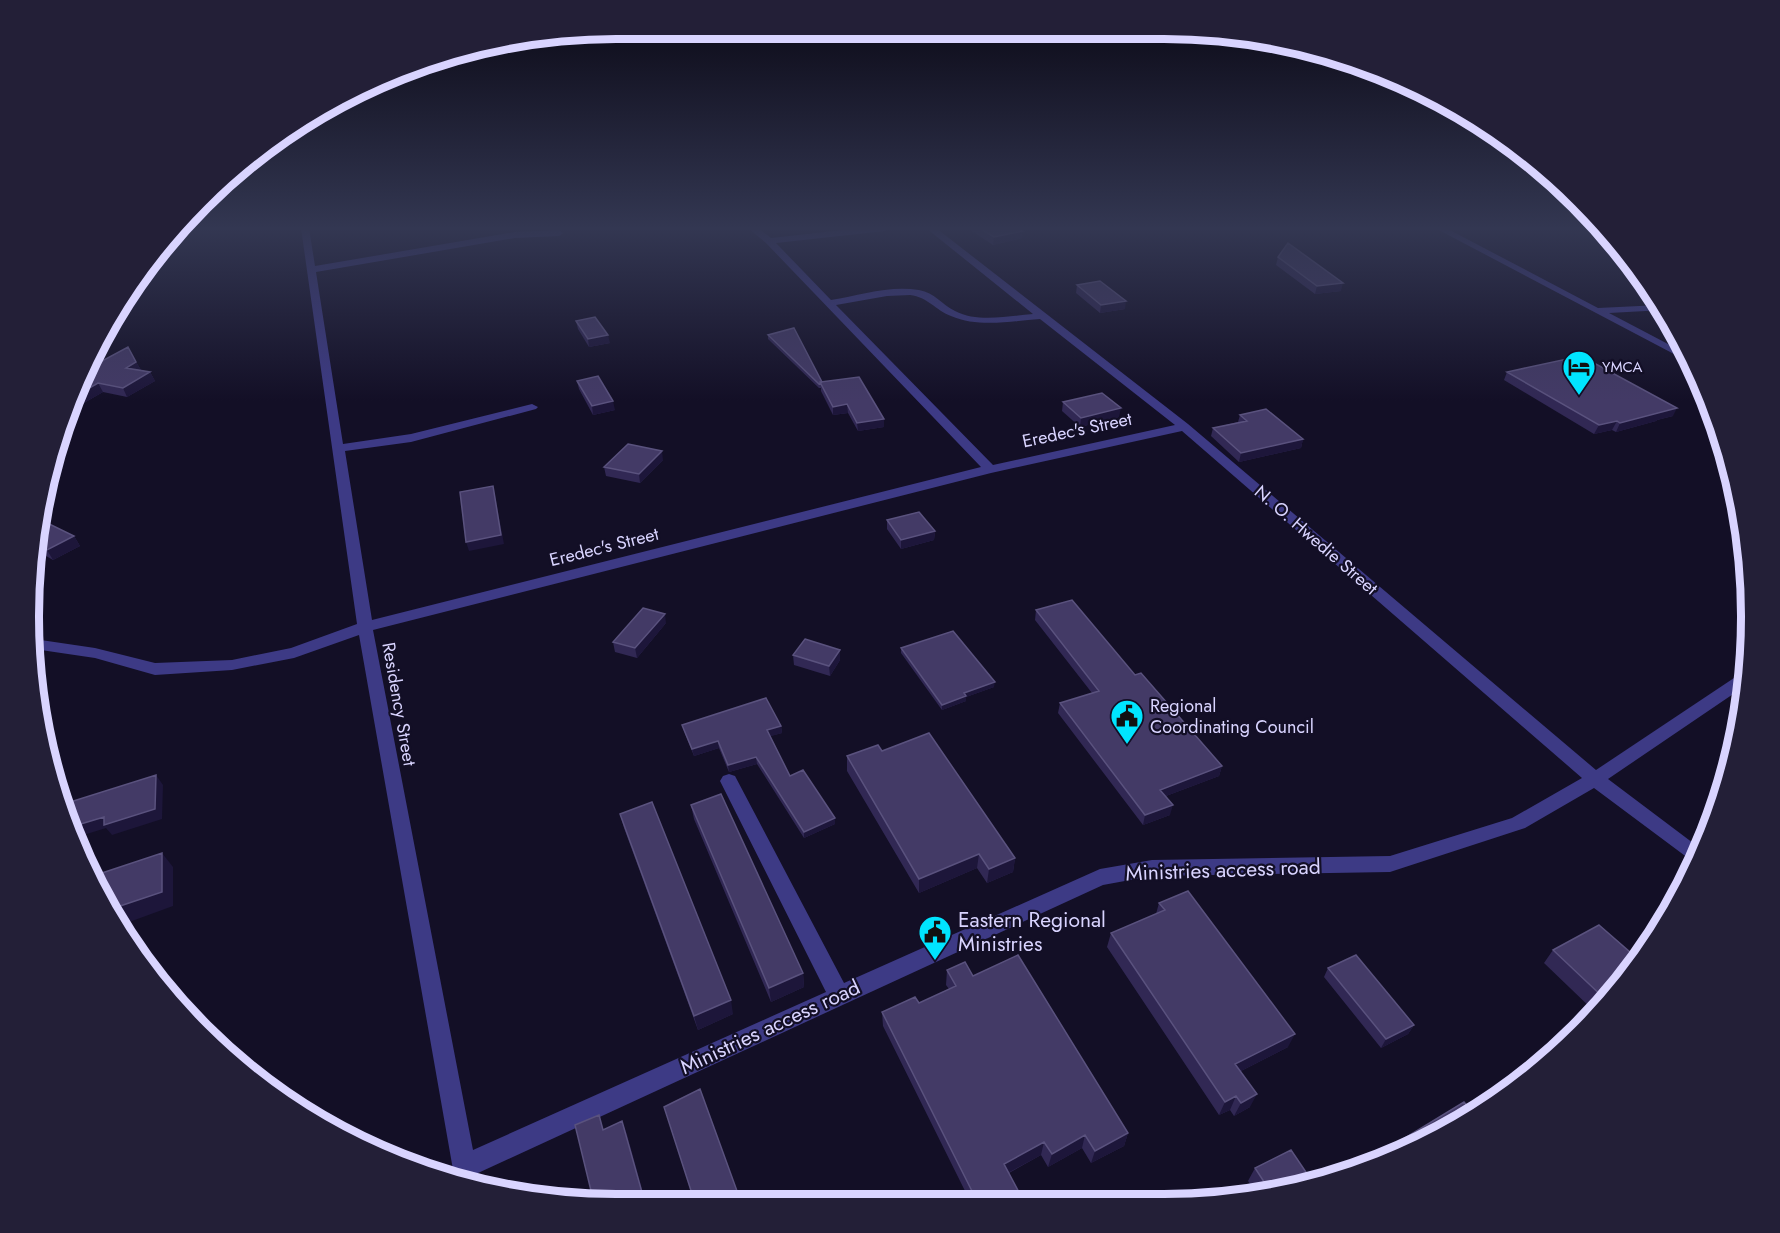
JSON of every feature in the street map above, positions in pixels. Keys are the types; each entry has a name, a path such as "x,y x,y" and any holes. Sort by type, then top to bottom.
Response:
{"street":[{"name":"Residency Street","path":"313,286 365,627 466,1174"},
{"path":"812,286 990,469"},
{"name":"N. O. Hwedie Street","path":"1003,286 1184,427 1595,779 1690,851"},
{"path":"1548,286 1677,353"},
{"path":"829,303 898,293 921,293 938,301 950,312 976,319 1042,316"},
{"path":"1596,311 1652,308"},
{"path":"338,448 411,438 532,407"},
{"name":"Eredec's Street","path":"40,645 95,653 155,669 232,664 294,653 365,627 990,469 1184,427"},
{"name":"Ministries access road","path":"469,1175 839,995 1100,877 1152,868 1390,864 1518,822 1595,779 1737,684"},
{"path":"729,782 839,995"}],"building":[{"path":"1078,286 1106,286 1126,301 1101,305"},
{"path":"595,317 608,335 588,339 576,321"},
{"path":"794,328 822,382 819,384 768,335"},
{"path":"128,347 136,362 126,368 150,372 123,388 98,383 86,390 98,363"},
{"path":"1581,356 1677,408 1620,423 1617,421 1599,425 1507,372"},
{"path":"598,376 613,401 592,406 577,381"},
{"path":"859,377 884,419 857,423 847,404 833,407 820,382"},
{"path":"1102,393 1121,408 1081,418 1063,402"},
{"path":"1266,409 1303,439 1241,453 1213,428 1247,421 1240,415"},
{"path":"628,444 662,451 639,474 604,467"},
{"path":"493,486 501,535 466,542 460,492"},
{"path":"919,512 935,531 901,540 887,520"},
{"path":"47,523 74,536 47,550 43,548"},
{"path":"1072,600 1135,675 1141,673 1222,766 1160,790 1173,805 1145,815 1060,703 1099,691 1036,610"},
{"path":"643,608 665,614 635,648 613,642"},
{"path":"953,631 995,682 964,693 966,696 942,705 901,648"},
{"path":"805,639 840,650 829,666 793,655"},
{"path":"766,698 781,726 767,730 790,776 803,770 835,818 804,832 756,757 728,765 718,741 692,749 682,725"},
{"path":"929,733 1015,858 989,869 979,854 919,879 847,756 878,745 882,751"},
{"path":"156,775 155,809 104,825 104,817 78,825 70,802"},
{"path":"721,794 803,973 769,988 691,805"},
{"path":"652,802 731,1000 694,1016 620,814"},
{"path":"162,853 162,892 117,907 100,874"},
{"path":"1188,891 1295,1034 1235,1064 1257,1094 1241,1103 1236,1096 1225,1102 1111,933 1165,910 1159,903"},
{"path":"1599,925 1632,954 1600,994 1553,950"},
{"path":"1018,955 1128,1133 1095,1151 1085,1135 1052,1154 1044,1142 1004,1164 1020,1194 973,1194 882,1012 915,997 919,1003 956,986 947,970 965,962 973,976"},
{"path":"1356,955 1414,1025 1386,1039 1328,968"},
{"path":"700,1089 738,1194 692,1194 664,1107"},
{"path":"1464,1102 1468,1107 1419,1134 1400,1141"},
{"path":"599,1115 603,1130 622,1121 642,1194 592,1193 575,1125"},
{"path":"1291,1150 1308,1175 1266,1185 1255,1168"}],"place":[{"name":"YMCA","path":"1579,396"},
{"name":"Regional Coordinating Council","path":"1127,745"},
{"name":"Eastern Regional Ministries","path":"935,961"}]}
